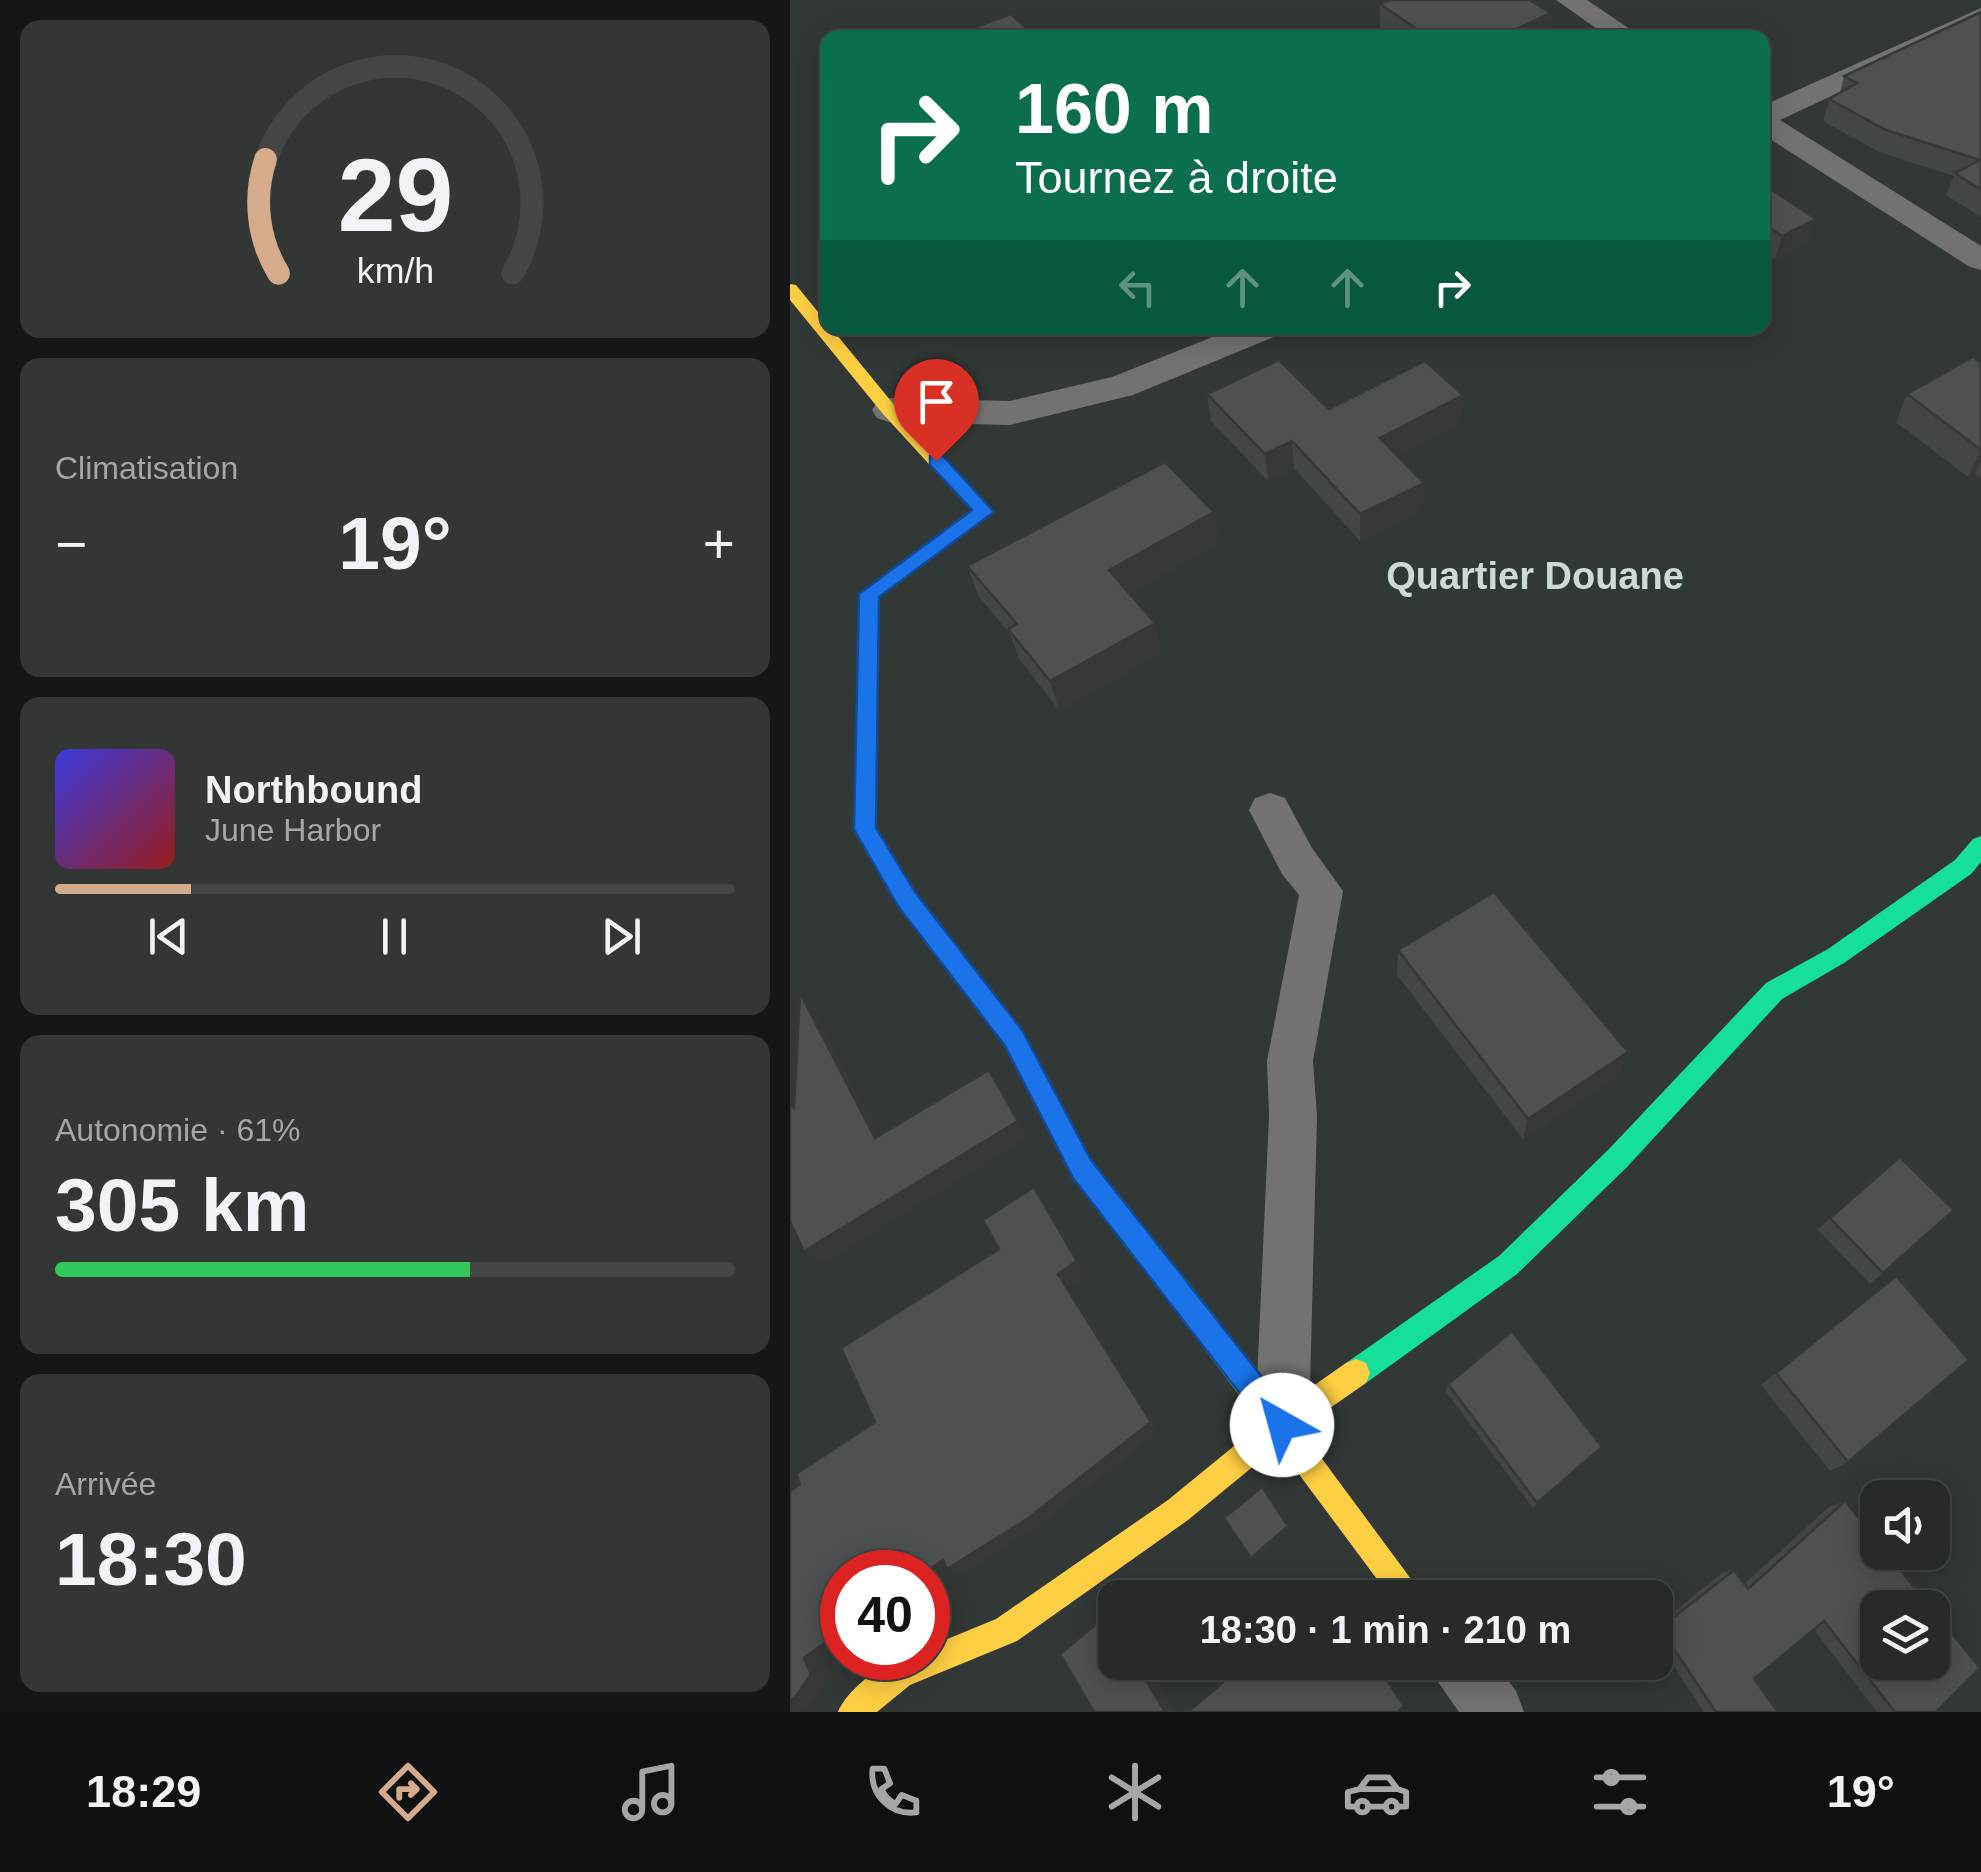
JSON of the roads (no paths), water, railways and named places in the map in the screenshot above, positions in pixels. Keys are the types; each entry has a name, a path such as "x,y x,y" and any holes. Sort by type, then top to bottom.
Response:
{"street":[{"path":"1570,0 1617,30"},
{"path":"1770,115 1981,16"},
{"path":"1770,124 1981,260"},
{"path":"790,289 820,326"},
{"path":"828,335 889,410 984,512 869,594 865,829 906,899 1013,1038 1082,1169 1282,1425 1397,1580"},
{"path":"889,410 1010,414 1120,387 1247,335"},
{"path":"1270,810 1297,860 1321,891 1290,1061 1293,1116 1282,1425"},
{"path":"853,1712 899,1674 1006,1630 1178,1510 1282,1425 1508,1264 1618,1158 1774,991 1836,956 1964,867 1981,846"},
{"path":"1471,1680 1495,1712"}],"district":[{"name":"Quartier Douane","path":"1535,576"}]}
